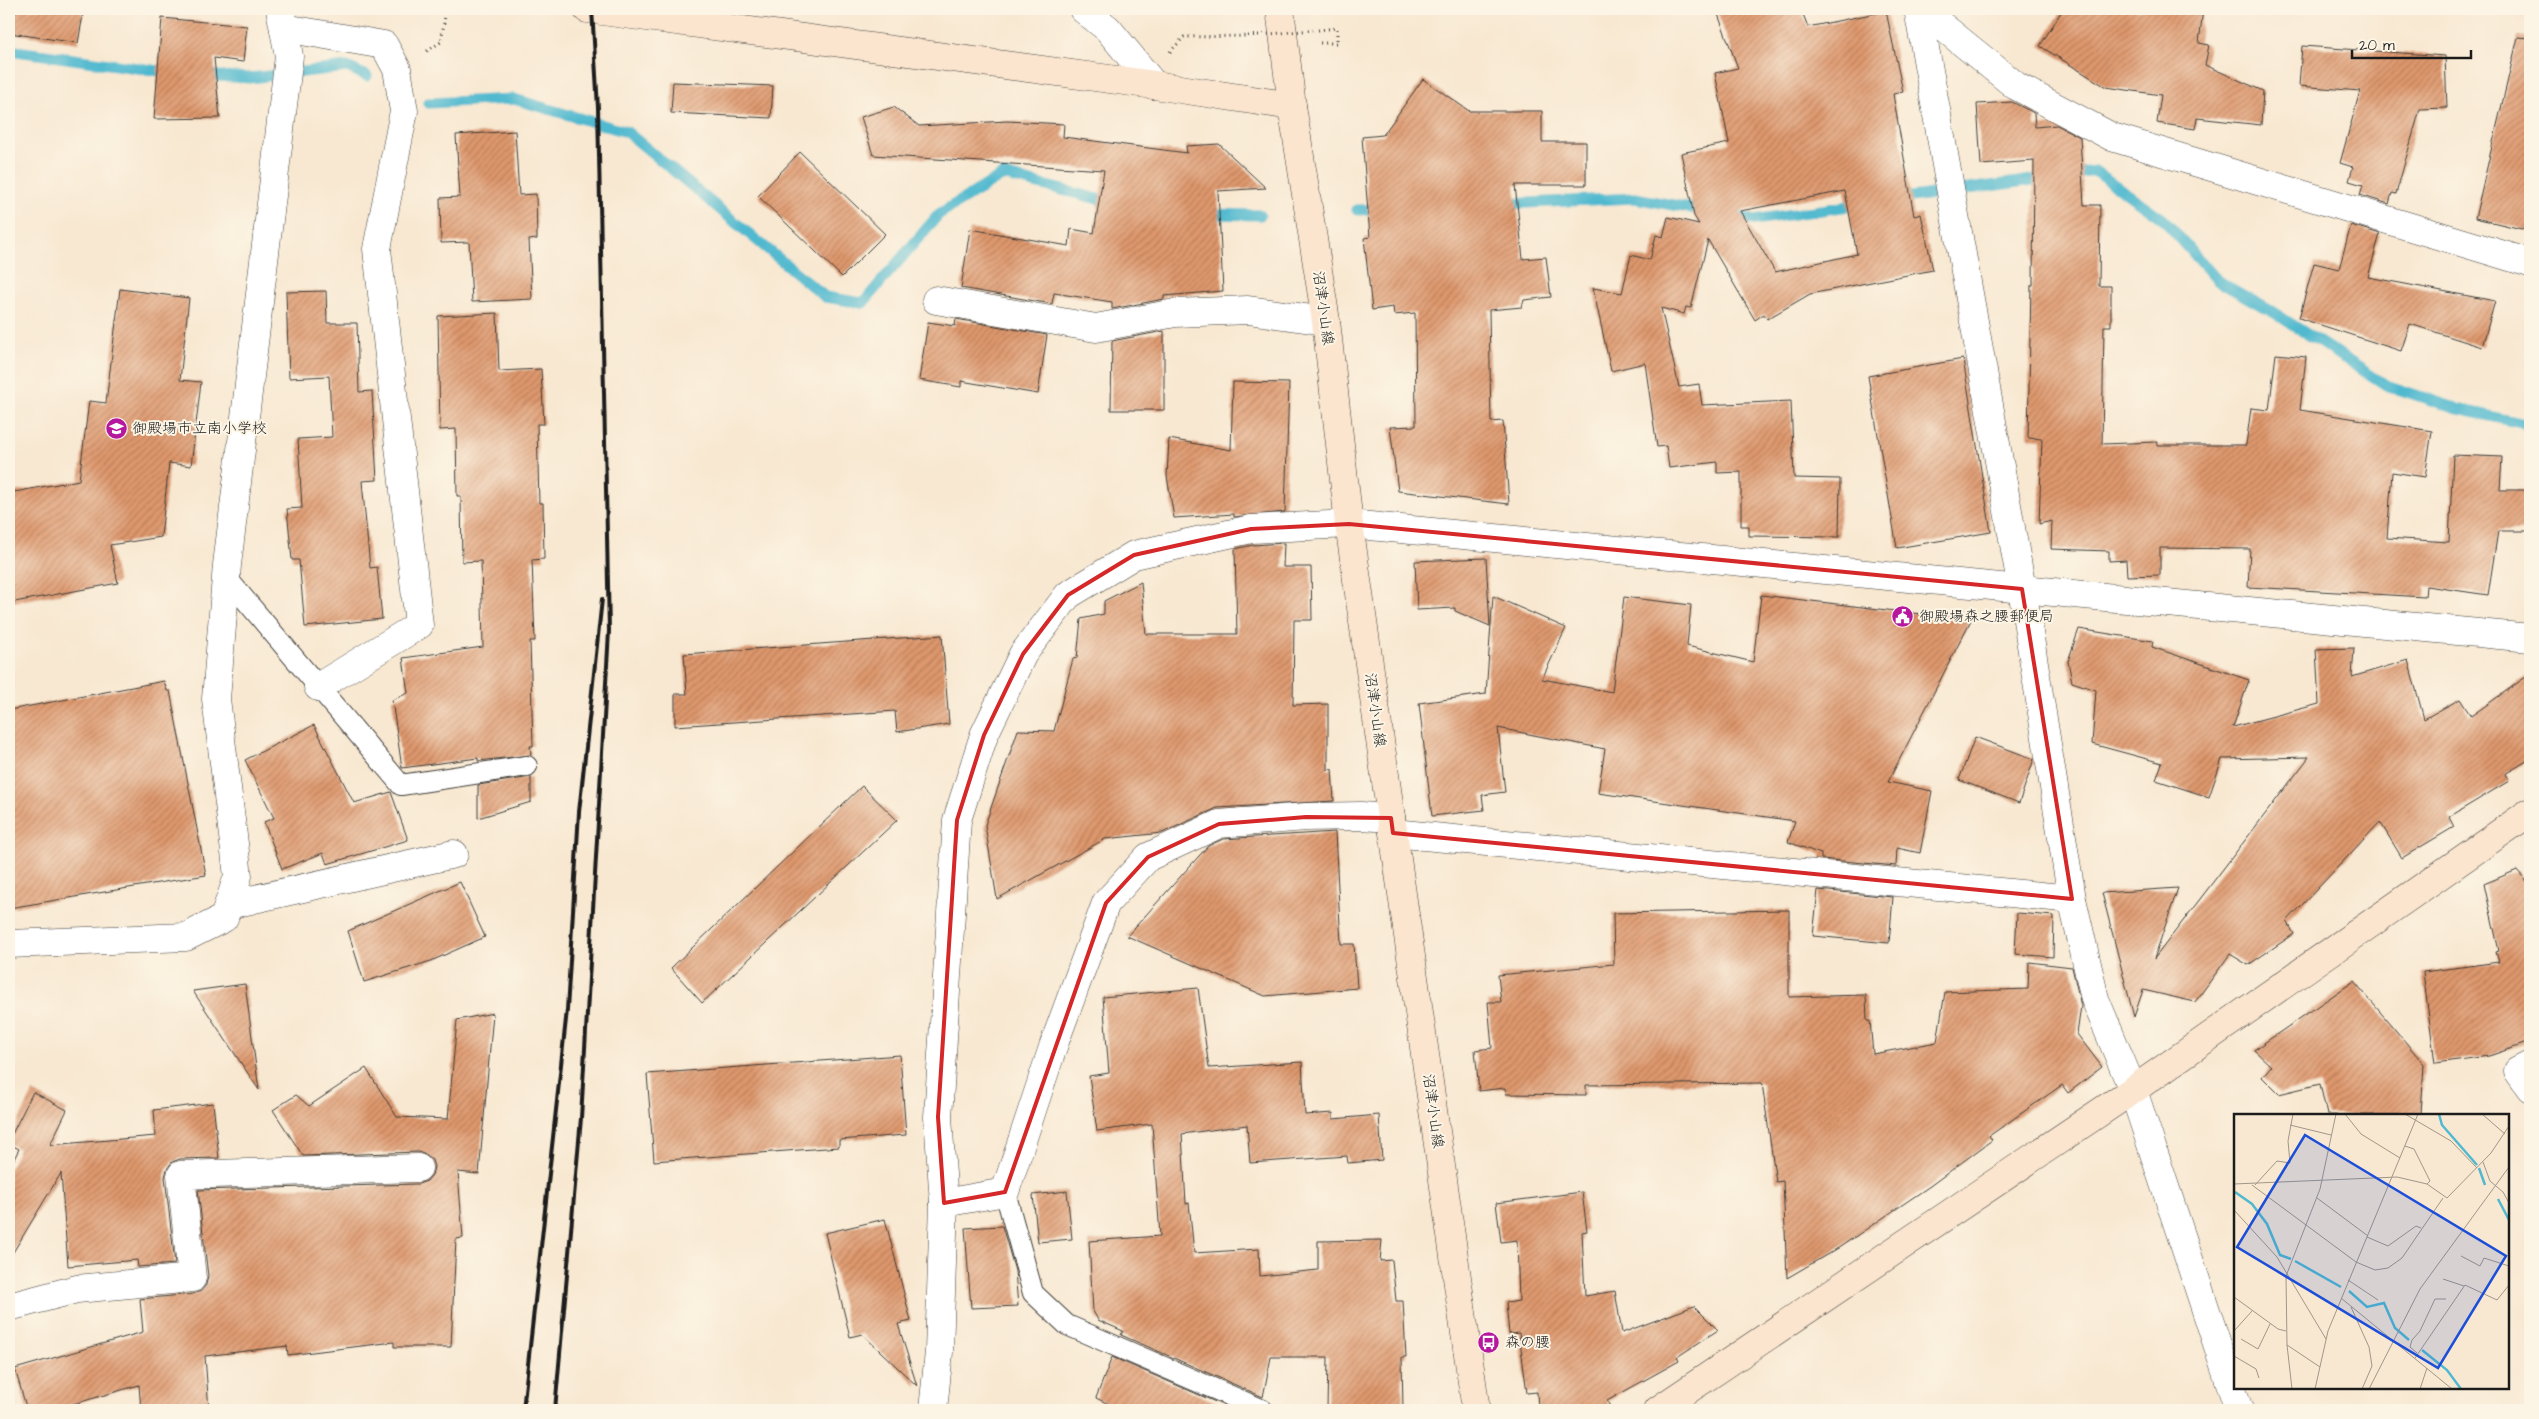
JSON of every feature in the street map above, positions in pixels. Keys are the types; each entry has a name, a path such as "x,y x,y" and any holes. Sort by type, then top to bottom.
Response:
{"street":[{"path":"587,9 1154,84 1292,106"},
{"path":"1083,9 1108,29 1154,84"},
{"name":"沼津小山線","path":"1280,9 1292,106 1326,321 1349,524 1476,1410"},
{"path":"1919,9 2016,86 2112,137 2530,263"},
{"path":"1919,9 2022,589 2072,899 2095,999 2133,1090 2239,1410"},
{"path":"9,944 186,937 224,918 238,876 216,698 226,577 289,56 282,19 384,45 397,69 404,111 377,249 419,625 318,687"},
{"path":"936,300 1096,328 1175,313 1248,310 1326,321"},
{"path":"933,1410 939,1352 944,1204 938,1117 957,820 984,735 1023,654 1068,595 1134,555 1251,529 1349,524 2530,638"},
{"path":"1658,1410 2133,1090 2530,812"},
{"path":"944,1204 1004,1192 1054,1044 1106,903 1148,856 1219,824 1306,817 1361,816 1392,826 2072,899"},
{"path":"228,905 454,854"},
{"path":"2530,1065 2518,1070 2530,1088"},
{"path":"9,1307 77,1289 192,1278 182,1175 418,1168"}],"lane":[{"path":"226,577 401,785 527,766"},
{"path":"1004,1192 1033,1294 1067,1325 1263,1410"}],"path":[{"path":"440,42 446,9"},
{"path":"1164,58 1184,37 1248,36 1337,28 1337,43 1314,44"}],"highlighted area":[{"path":"1349,524 2022,589 2072,899 1393,833 1391,818 1306,817 1219,824 1148,857 1106,903 1005,1192 944,1203 938,1117 957,820 984,735 1023,654 1068,595 1134,555 1251,529"}],"building":[{"path":"9,9 84,9 78,43 9,33"},
{"path":"1716,9 1801,9 1808,27 1886,11 1903,92 1893,94 1914,216 1921,214 1933,270 1810,294 1767,319 1764,314 1755,320 1708,240 1691,308 1686,307 1684,314 1661,308 1679,387 1699,384 1702,405 1791,401 1794,478 1840,479 1839,537 1749,536 1749,526 1741,526 1741,472 1717,473 1717,462 1669,468 1666,446 1657,447 1645,363 1611,371 1593,288 1622,293 1631,255 1650,260 1656,235 1663,237 1668,217 1699,224 1694,216 1681,153 1729,143 1715,73 1738,68","holes":["1845,191 1857,254 1775,272 1740,211"]},
{"path":"2063,9 2203,9 2199,43 2209,45 2205,65 2263,91 2261,125 2197,118 2195,129 2157,123 2161,95 2106,87 2040,46"},
{"path":"162,18 247,26 243,62 214,58 220,118 154,119"},
{"path":"2518,37 2530,38 2530,231 2475,218"},
{"path":"2302,46 2445,56 2447,108 2420,109 2396,194 2392,193 2389,204 2360,195 2363,185 2349,181 2353,167 2340,163 2360,91 2299,86"},
{"path":"1423,79 1469,111 1542,111 1542,142 1586,142 1586,185 1515,185 1523,259 1546,257 1551,297 1524,300 1522,307 1489,310 1491,422 1503,421 1509,504 1398,491 1390,427 1416,426 1415,313 1394,315 1393,307 1372,310 1364,238 1370,237 1362,137 1383,135"},
{"path":"673,82 773,86 771,118 671,113"},
{"path":"2012,102 2034,113 2035,127 2057,125 2080,137 2084,205 2100,205 2099,286 2111,286 2111,326 2104,326 2102,444 2157,442 2157,445 2246,445 2251,408 2269,410 2276,354 2306,357 2300,410 2432,431 2425,477 2392,472 2387,538 2449,542 2453,455 2502,457 2500,490 2530,490 2530,531 2498,531 2488,595 2426,586 2425,597 2248,587 2250,549 2160,548 2160,575 2127,576 2126,560 2109,561 2109,551 2051,549 2052,521 2039,524 2042,439 2028,438 2031,285 2033,285 2034,161 1981,165 1977,104"},
{"path":"894,107 919,126 1007,121 1064,124 1063,137 1187,153 1186,146 1219,144 1266,188 1218,191 1223,291 1164,296 1164,299 1112,309 1112,302 1054,293 1052,304 961,288 970,229 1069,246 1071,229 1094,233 1104,170 873,155 861,117"},
{"path":"515,131 519,195 536,194 537,239 529,240 532,299 472,302 469,242 441,243 440,198 460,197 456,135"},
{"path":"800,152 885,234 842,277 758,196"},
{"path":"2351,225 2380,234 2368,277 2495,301 2482,347 2410,324 2401,351 2299,318 2314,263 2339,269"},
{"path":"120,289 189,298 180,380 201,382 191,466 169,463 161,537 110,545 118,583 9,603 9,493 79,480 89,401 106,403"},
{"path":"326,291 327,323 357,323 359,392 372,391 377,480 362,481 370,568 377,567 382,619 305,627 299,560 292,560 287,509 302,508 298,439 332,437 329,376 289,378 286,292"},
{"path":"497,313 499,371 541,369 544,424 537,424 539,503 543,503 544,559 532,560 535,641 530,641 533,746 530,746 531,755 478,761 478,758 402,768 392,700 408,693 403,658 483,647 481,561 462,562 461,496 457,496 456,429 440,430 438,316"},
{"path":"956,319 1047,335 1038,394 961,381 961,387 919,380 928,322 955,326"},
{"path":"1164,331 1164,410 1111,410 1112,341"},
{"path":"1963,359 1991,532 1897,548 1868,376"},
{"path":"1233,382 1289,383 1285,512 1234,517 1234,514 1174,518 1167,476 1169,439 1231,450"},
{"path":"1284,543 1283,567 1311,567 1312,620 1294,620 1293,705 1328,704 1328,770 1332,769 1334,801 1217,808 1162,833 1105,839 997,899 985,825 1018,730 1054,731 1073,659 1077,658 1081,619 1104,614 1104,601 1141,582 1146,634 1237,634 1235,549 1253,545"},
{"path":"1486,558 1490,626 1455,611 1455,608 1417,610 1415,561"},
{"path":"1761,595 1971,620 1888,782 1932,791 1920,853 1897,848 1896,866 1821,859 1821,854 1788,842 1795,821 1598,793 1605,749 1498,728 1505,792 1482,795 1484,810 1432,816 1419,703 1486,694 1493,596 1566,628 1542,679 1612,692 1624,597 1691,605 1687,646 1753,662"},
{"path":"2079,629 2153,641 2152,647 2249,680 2233,727 2319,704 2316,649 2354,648 2352,677 2408,660 2424,719 2460,699 2471,716 2530,674 2530,759 2505,774 2509,781 2449,817 2454,827 2402,858 2380,822 2287,921 2294,934 2248,965 2230,954 2195,1002 2143,990 2134,1017 2102,893 2178,888 2154,959 2309,757 2222,759 2209,797 2156,780 2162,763 2092,744 2096,690 2072,682 2068,661"},
{"path":"942,635 949,724 897,732 895,711 675,726 675,694 687,694 684,654"},
{"path":"164,681 167,691 170,691 206,875 9,908 9,710"},
{"path":"314,725 354,803 391,792 408,840 327,864 323,853 282,869 264,822 274,818 245,760"},
{"path":"1975,737 2034,759 2019,803 1959,780"},
{"path":"531,777 531,802 478,818 478,785"},
{"path":"862,786 897,820 702,1003 671,968"},
{"path":"1335,832 1341,944 1354,944 1357,988 1265,996 1127,936 1208,846 1223,839"},
{"path":"2517,870 2530,885 2530,1042 2489,1056 2435,1063 2423,972 2499,962 2496,952 2499,951 2484,884"},
{"path":"460,882 485,937 431,961 364,982 348,931"},
{"path":"1818,890 1893,897 1889,943 1813,936"},
{"path":"1789,910 1789,997 1866,995 1867,1021 1870,1021 1873,1054 1937,1042 1945,992 2028,989 2029,962 2072,967 2081,1006 2077,1034 2102,1067 2068,1093 2062,1085 1989,1136 1992,1140 1930,1186 1840,1247 1787,1278 1783,1181 1776,1182 1762,1083 1586,1085 1586,1095 1506,1094 1505,1088 1479,1091 1475,1050 1492,1048 1488,1002 1501,1002 1498,975 1614,964 1613,913"},
{"path":"2017,913 2054,916 2053,957 2015,954"},
{"path":"2354,981 2424,1064 2421,1114 2327,1114 2320,1084 2279,1094 2262,1077 2271,1066 2254,1050"},
{"path":"245,984 259,1090 193,991"},
{"path":"1198,988 1209,1068 1302,1062 1305,1115 1333,1113 1333,1119 1379,1115 1382,1160 1348,1163 1347,1156 1250,1163 1247,1125 1182,1134 1186,1204 1189,1203 1194,1253 1259,1249 1260,1276 1318,1270 1318,1241 1382,1240 1380,1261 1392,1260 1396,1301 1403,1301 1406,1357 1402,1357 1403,1410 1327,1410 1328,1357 1271,1357 1263,1397 1121,1335 1123,1331 1098,1320 1093,1311 1089,1241 1160,1236 1152,1124 1097,1131 1089,1076 1109,1073 1103,997"},
{"path":"493,1013 479,1174 458,1172 463,1238 456,1239 451,1347 394,1347 394,1342 288,1355 287,1346 205,1356 209,1410 141,1410 139,1385 53,1410 27,1410 15,1369 143,1332 140,1299 193,1294 201,1291 206,1285 208,1276 198,1190 418,1184 427,1181 432,1175 434,1167 432,1160 418,1152 303,1156 273,1110 296,1095 309,1106 366,1068 397,1117 448,1119 457,1020"},
{"path":"900,1055 906,1135 839,1140 839,1147 654,1161 647,1074"},
{"path":"33,1092 67,1110 50,1145 156,1136 154,1110 213,1103 219,1158 180,1159 172,1162 167,1169 165,1177 175,1264 138,1267 137,1260 68,1266 61,1173 9,1259 9,1169 19,1149 9,1144 9,1140"},
{"path":"1067,1191 1072,1239 1038,1242 1033,1195"},
{"path":"1582,1192 1587,1231 1582,1232 1585,1296 1615,1291 1622,1333 1694,1306 1718,1330 1677,1357 1679,1361 1607,1401 1612,1410 1538,1410 1537,1392 1527,1393 1519,1333 1509,1334 1506,1303 1519,1301 1517,1240 1501,1242 1496,1203"},
{"path":"885,1219 911,1321 898,1324 917,1386 862,1334 850,1337 825,1233"},
{"path":"1002,1226 1015,1271 1018,1306 971,1308 965,1228"},
{"path":"1112,1357 1234,1410 1121,1410 1096,1398"}],"waterway":[{"path":"9,50 173,73"},
{"path":"201,75 250,78 347,67 367,76"},
{"path":"428,103 514,99 627,132 825,297 863,303 939,214 1003,175 1114,203"},
{"path":"2068,175 2095,171 2163,219 2218,281 2273,312 2386,385 2458,409 2530,425"},
{"path":"1897,199 2047,178"},
{"path":"1503,204 1635,198 1706,211"},
{"path":"1729,215 1754,220 1862,204"},
{"path":"1357,210 1382,209"},
{"path":"1204,214 1260,215"}],"railway":[{"path":"555,1410 581,1118 609,631 598,108 592,9"},
{"path":"523,1410 567,1010 579,812 602,599"}],"place":[{"name":"御殿場市立南小学校","path":"116,428"},
{"name":"御殿場森之腰郵便局","path":"1903,616"},
{"name":"森の腰","path":"1489,1342"}]}
